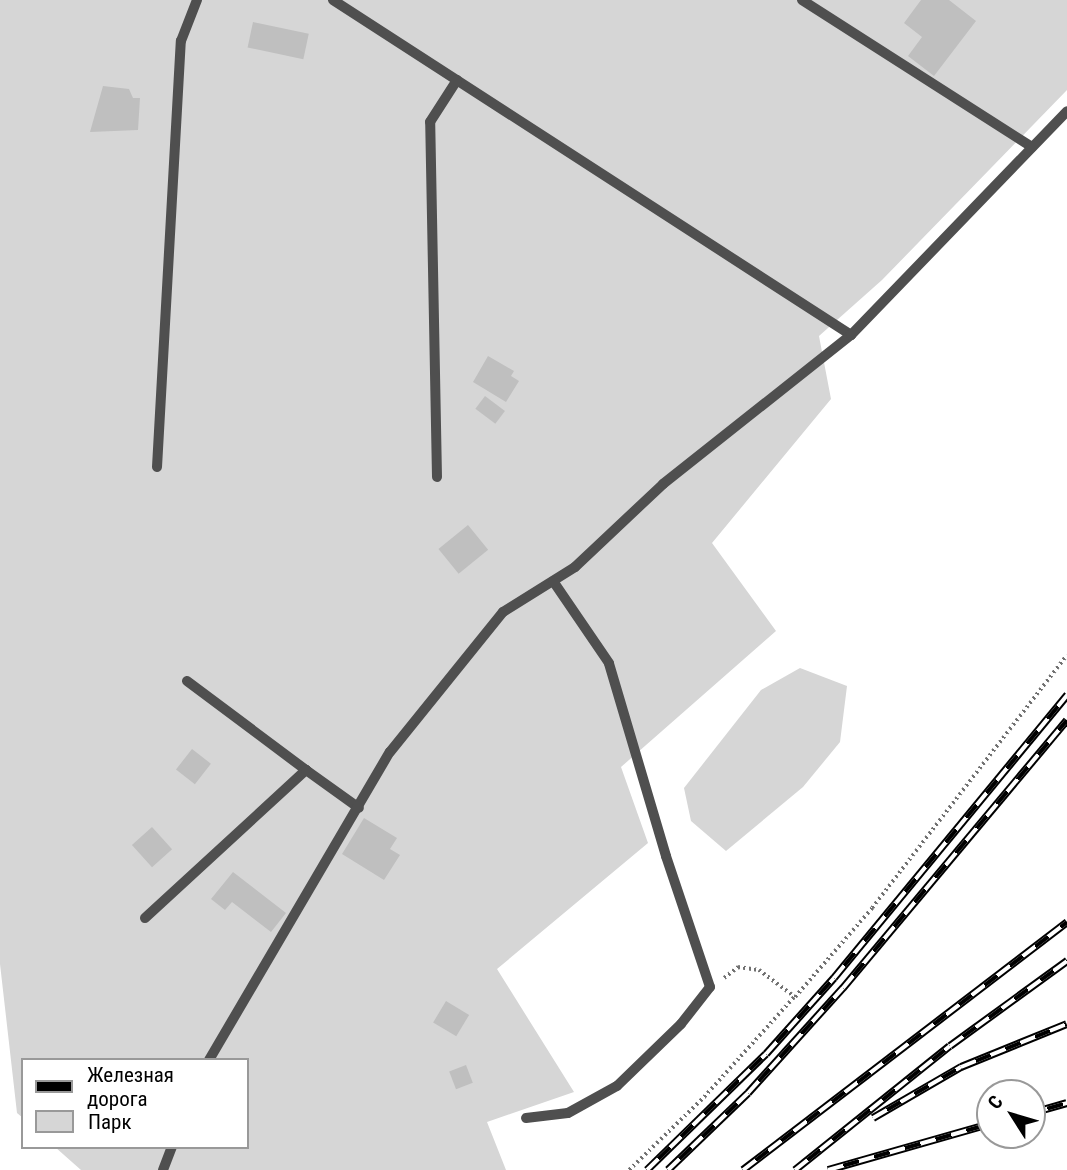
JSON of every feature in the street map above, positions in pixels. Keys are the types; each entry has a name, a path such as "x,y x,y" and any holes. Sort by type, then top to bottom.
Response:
{"lane":[{"path":"157,467 181,41 197,0"},
{"path":"333,0 851,335"},
{"path":"802,0 1032,147"},
{"path":"437,477 430,122 457,80"},
{"path":"210,1058 390,752 503,612 575,567 663,484 851,335 1067,111"},
{"path":"526,1118 568,1113 617,1086 681,1024 710,987 666,856 609,663 552,581"},
{"path":"187,681 359,808"},
{"path":"145,918 306,770"},
{"path":"163,1170 171,1149"}],"path":[{"path":"629,1170 704,1097 872,908 1067,655"},
{"path":"710,987 738,967 759,970 794,997"}],"green space":[{"path":"0,0 1067,0 1067,90 882,280 819,336 831,399 712,543 776,631 621,767 648,843 497,969 574,1092 487,1122 506,1170 81,1170 57,1149 248,1149 248,1058 21,1058 21,1116 17,1113 0,964"},
{"path":"800,668 847,686 840,742 803,787 726,851 691,821 684,788 761,690"}],"building":[{"path":"921,0 949,0 976,21 934,76 908,56 922,37 904,23"},
{"path":"253,22 309,34 303,59 248,47"},
{"path":"103,86 129,89 133,98 140,98 138,130 90,132"},
{"path":"488,356 514,371 511,376 519,381 506,402 473,382"},
{"path":"485,396 505,411 495,424 475,409"},
{"path":"468,525 488,550 459,574 438,549"},
{"path":"192,749 211,764 195,784 176,769"},
{"path":"364,818 397,838 390,849 400,855 384,880 342,854"},
{"path":"152,827 172,849 152,867 132,845"},
{"path":"233,872 286,913 271,932 232,902 225,910 211,899"},
{"path":"446,1001 469,1015 456,1036 433,1022"},
{"path":"466,1065 473,1083 456,1089 449,1071"}],"railway":[{"path":"647,1170 766,1054 834,978 1067,695"},
{"path":"668,1170 748,1093 843,988 1067,720"},
{"path":"743,1170 1067,922"},
{"path":"795,1170 950,1046 1067,961"},
{"path":"873,1118 961,1067 1067,1024"},
{"path":"1046,1109 1067,1103"},
{"path":"828,1170 976,1128"}]}
